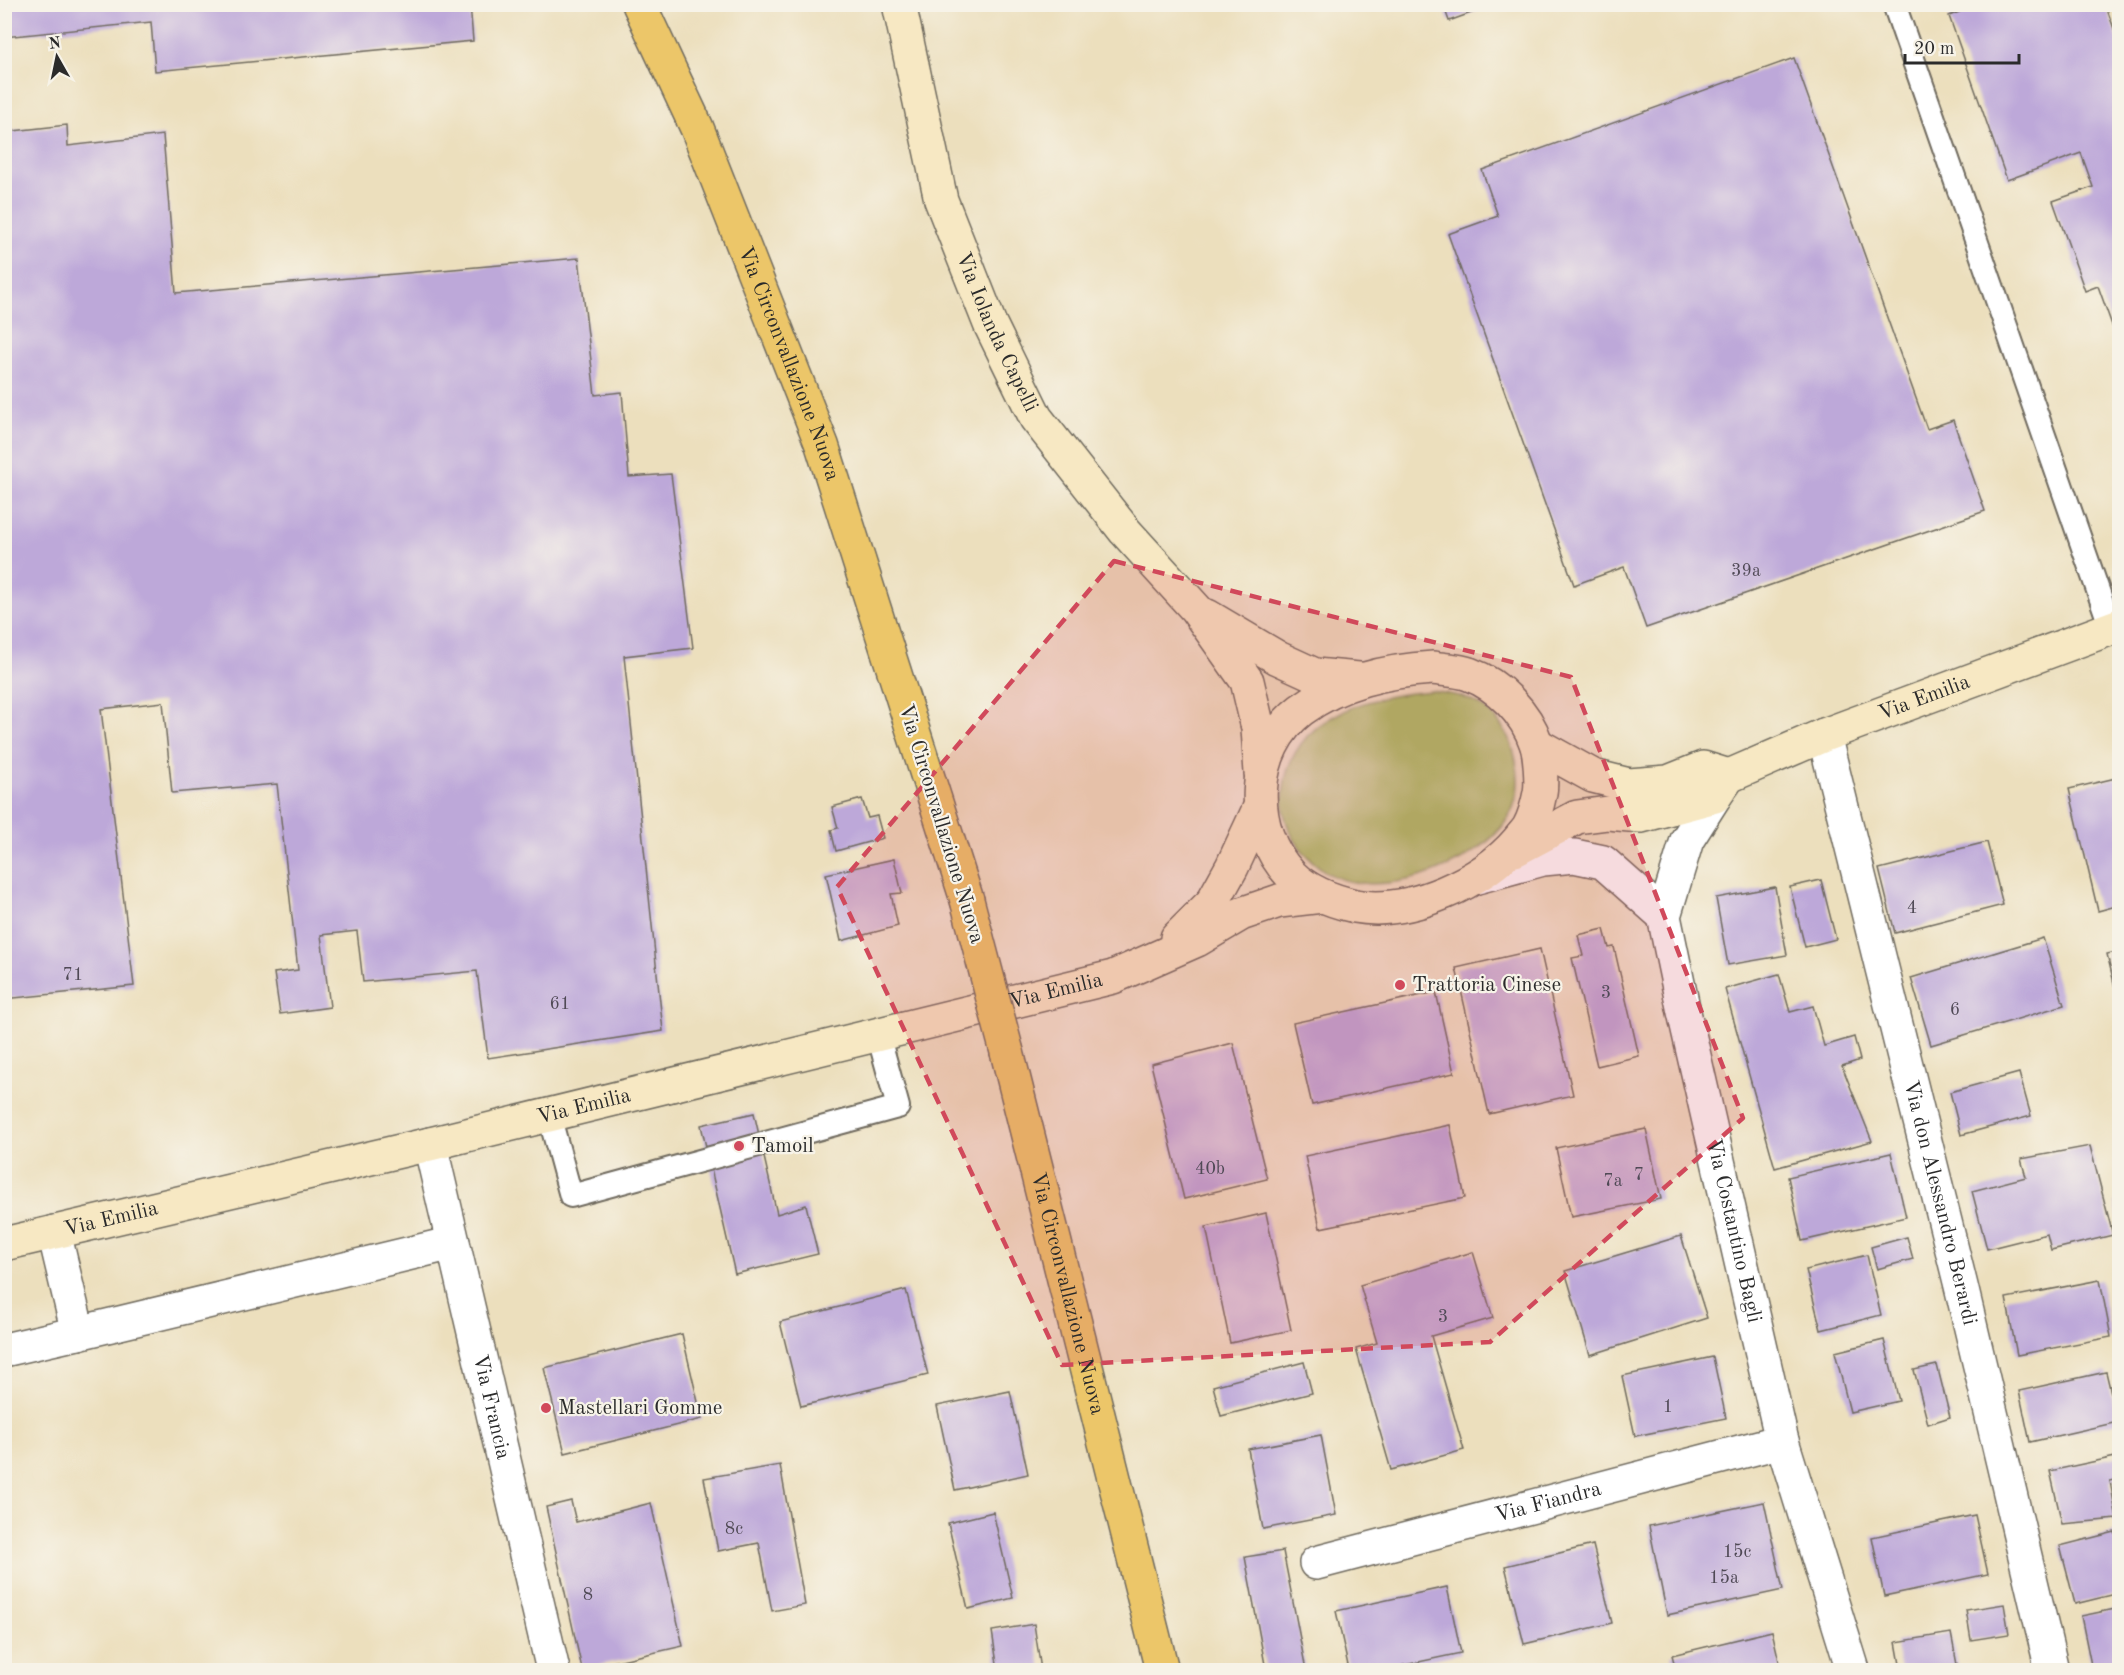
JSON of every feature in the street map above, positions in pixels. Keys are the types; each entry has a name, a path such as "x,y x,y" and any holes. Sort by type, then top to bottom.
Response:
{"main road":[{"name":"Via Circonvallazione Nuova","path":"639,4 697,128 822,445 967,900 1161,1671"},
{"name":"Via Iolanda Capelli","path":"899,4 941,200 990,324 1036,418 1125,531 1196,609 1247,681 1258,728 1262,773"},
{"name":"Via Iolanda Capelli","path":"1196,609 1278,658 1315,675 1361,680"},
{"name":"Via Emilia","path":"1506,856 1577,817 1608,813 1641,816 1722,786 1824,735 2115,626"},
{"path":"1433,668 1468,674 1501,693 1526,721 1537,745 1540,792 1529,828 1506,856 1477,877 1435,896 1393,906 1357,906 1322,896 1292,875 1270,845 1259,809 1262,773 1276,738 1300,711 1330,692 1361,680 1399,670 1433,668"},
{"path":"1537,745 1593,776 1629,785 1668,782 1703,768 1722,786"},
{"name":"Via Emilia","path":"1159,957 1212,903 1259,809"},
{"name":"Via Emilia","path":"4,1244 430,1144 1113,977 1197,940 1241,914 1279,901 1322,896"}],"street":[{"name":"Via don Alessandro Berardi","path":"1824,735 1961,1286 2052,1671"},
{"name":"Via Costantino Bagli","path":"1722,786 1688,840 1664,915 1782,1441 1853,1671"},
{"path":"1477,877 1543,859 1574,856 1603,862 1664,915"},
{"name":"Via Francia","path":"430,1144 553,1671"},
{"path":"54,1232 78,1333"},
{"path":"4,1350 453,1243"},
{"name":"Via Fiandra","path":"1316,1563 1782,1441"}],"lane":[{"path":"1894,4 2115,626"},
{"path":"549,1115 571,1196 898,1107 878,1034"}],"highlighted area":[{"path":"1114,561 1571,677 1743,1118 1490,1342 1062,1365 837,887"}],"green space":[{"path":"1432,691 1474,702 1487,710 1505,732 1512,746 1518,775 1514,805 1508,818 1493,836 1473,852 1449,866 1423,876 1396,882 1369,884 1344,880 1323,870 1307,856 1294,839 1283,809 1287,771 1298,748 1314,730 1333,716 1356,706 1380,699"}],"building":[{"path":"4,4 470,4 473,41 155,71 151,22 4,37"},
{"path":"1443,4 1493,4 1493,5 1449,21"},
{"path":"1980,4 2105,4 2120,45 2120,341 2118,342 2098,286 2085,291 2053,201 2093,187 2081,153 2007,180 1949,16"},
{"path":"1794,58 1927,429 1953,420 1985,511 1646,628 1624,567 1574,585 1448,234 1498,216 1482,170"},
{"path":"67,125 68,146 163,135 176,293 579,258 595,395 622,392 629,477 671,474 693,648 624,656 663,1031 488,1058 477,971 363,982 357,931 321,935 330,1007 280,1014 274,973 298,970 277,784 172,793 163,702 101,709 134,986 4,999 4,132"},
{"path":"2120,777 2120,905 2098,911 2069,789"},
{"path":"862,799 868,818 877,816 883,838 836,851 831,830 838,828 832,807"},
{"path":"1987,842 2003,905 1895,933 1879,869"},
{"path":"894,859 902,893 891,894 898,926 841,941 826,874"},
{"path":"1821,880 1836,939 1805,947 1790,887"},
{"path":"1775,887 1787,955 1728,965 1716,898"},
{"path":"1604,929 1609,948 1614,947 1639,1056 1597,1066 1572,958 1583,956 1578,935"},
{"path":"2043,938 2064,1005 1931,1045 1911,978"},
{"path":"1540,949 1573,1095 1489,1114 1456,968"},
{"path":"2120,951 2120,1004 2119,1004 2107,954"},
{"path":"1779,974 1790,1012 1813,1006 1824,1046 1854,1037 1860,1060 1842,1066 1872,1141 1775,1168 1725,989"},
{"path":"1436,992 1454,1073 1312,1105 1293,1023"},
{"path":"1233,1043 1267,1179 1184,1199 1151,1064"},
{"path":"2019,1073 2031,1116 1961,1135 1950,1092"},
{"path":"754,1113 777,1214 806,1205 818,1254 735,1274 701,1125"},
{"path":"1450,1125 1465,1198 1320,1228 1305,1156"},
{"path":"1646,1129 1661,1199 1571,1217 1556,1148"},
{"path":"2090,1146 2113,1235 2051,1250 2047,1234 1987,1249 1972,1191 2026,1177 2021,1159"},
{"path":"1891,1153 1906,1217 1802,1241 1788,1177"},
{"path":"2120,1201 2120,1220 2119,1220 2115,1202"},
{"path":"1266,1213 1291,1330 1230,1343 1206,1227"},
{"path":"1681,1236 1707,1318 1590,1355 1565,1271"},
{"path":"1907,1237 1913,1259 1877,1269 1871,1247"},
{"path":"1473,1252 1493,1318 1431,1336 1464,1450 1391,1470 1356,1349 1377,1343 1360,1285"},
{"path":"1867,1255 1881,1315 1821,1330 1806,1270"},
{"path":"2100,1280 2111,1337 2017,1355 2006,1298"},
{"path":"906,1290 928,1375 801,1406 780,1322"},
{"path":"682,1334 702,1419 565,1453 544,1368"},
{"path":"1884,1340 1899,1401 1850,1412 1835,1352"},
{"path":"1713,1357 1726,1418 1635,1436 1622,1376"},
{"path":"1304,1362 1312,1393 1221,1416 1213,1386"},
{"path":"1937,1365 1950,1417 1928,1424 1914,1370"},
{"path":"2106,1372 2118,1422 2030,1442 2019,1391"},
{"path":"1010,1391 1028,1474 955,1490 937,1406"},
{"path":"1321,1435 1336,1515 1263,1529 1248,1449"},
{"path":"2120,1456 2120,1479 2110,1481 2117,1519 2062,1524 2050,1471"},
{"path":"780,1465 805,1605 772,1611 759,1543 718,1551 704,1478"},
{"path":"571,1501 576,1522 651,1503 683,1646 582,1669 546,1507"},
{"path":"1764,1502 1783,1590 1667,1615 1649,1526"},
{"path":"993,1512 1013,1598 968,1609 948,1523"},
{"path":"1975,1515 1988,1574 1884,1596 1872,1537"},
{"path":"2115,1532 2120,1548 2120,1593 2075,1604 2060,1546"},
{"path":"1593,1545 1612,1623 1524,1644 1505,1566"},
{"path":"1283,1551 1306,1670 1266,1670 1245,1557"},
{"path":"1447,1587 1461,1653 1381,1670 1349,1670 1336,1611"},
{"path":"2004,1604 2009,1634 1971,1640 1966,1610"},
{"path":"2120,1608 2120,1670 2092,1670 2081,1616"},
{"path":"1034,1624 1041,1670 998,1670 992,1631"},
{"path":"1772,1631 1781,1670 1676,1670 1672,1655"},
{"path":"1951,1633 1958,1670 1901,1670 1896,1642"},
{"path":"1633,1665 1634,1670 1611,1670"}],"place":[{"name":"Trattoria Cinese","path":"1400,985"},
{"name":"Tamoil","path":"739,1146"},
{"name":"Mastellari Gomme","path":"546,1408"}]}
